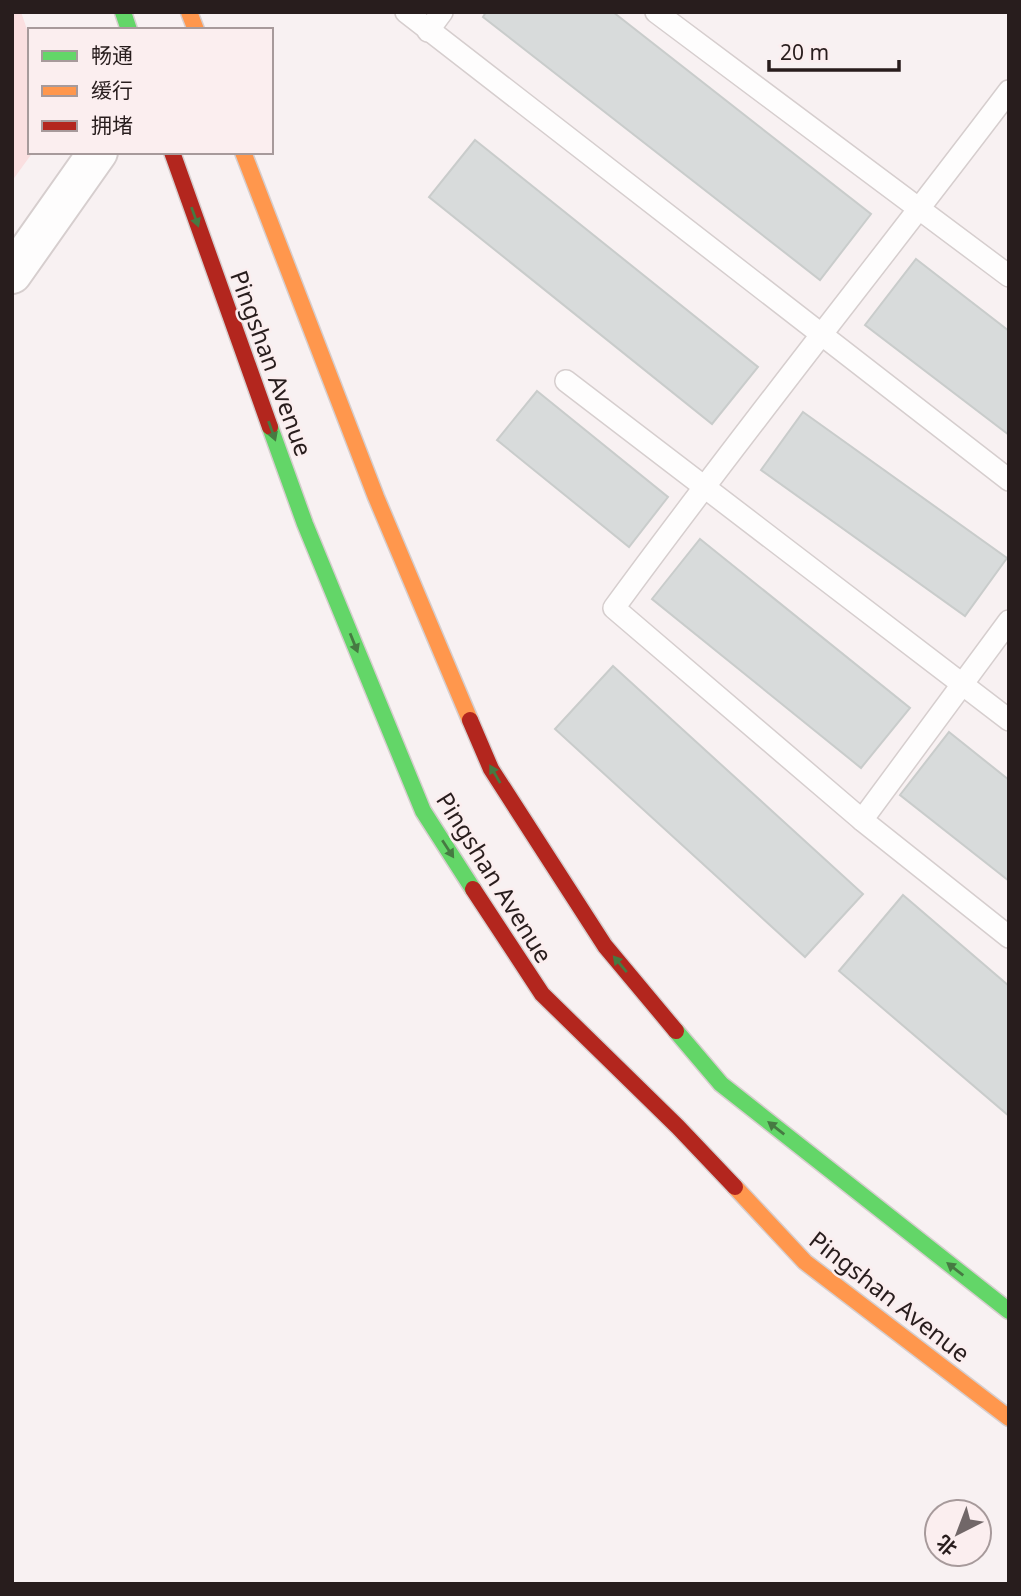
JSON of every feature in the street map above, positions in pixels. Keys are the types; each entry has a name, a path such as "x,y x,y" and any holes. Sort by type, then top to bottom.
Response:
{"main road":[{"name":"Pingshan Avenue","path":"173,154 305,524 424,811 542,994 678,1127 805,1262 1009,1418"},
{"name":"Pingshan Avenue","path":"244,154 376,497 491,769 605,946 721,1084 1009,1311"}],"street":[{"path":"12,274 97,154"}],"lane":[{"path":"406,12 1009,480"},
{"path":"428,31 442,12"},
{"path":"656,12 1009,276"},
{"path":"1009,91 704,486 614,608 862,820 1009,937"},
{"path":"566,381 1009,720"},
{"path":"862,820 1009,621"}],"shaded area":[{"path":"12,12 21,12 28,32 28,154 32,154 12,181"}],"building":[{"path":"486,12 613,12 871,214 820,280 483,17"},
{"path":"475,140 758,367 712,424 429,197"},
{"path":"916,259 1009,331 1009,435 865,325"},
{"path":"537,391 668,497 629,547 497,440"},
{"path":"803,412 1007,558 965,616 761,470"},
{"path":"700,539 910,708 861,768 652,599"},
{"path":"613,666 863,894 805,957 555,729"},
{"path":"949,732 1009,780 1009,881 900,795"},
{"path":"903,895 1009,986 1009,1116 839,971"}],"traffic: fast":[{"path":"123,12 128,28"},
{"path":"270,427 305,524 423,811 473,889"},
{"path":"676,1031 721,1084 1009,1311"}],"traffic: slow":[{"path":"189,12 195,28"},
{"path":"244,154 376,497 470,720"},
{"path":"735,1187 805,1262 1009,1418"}],"traffic: jam":[{"path":"173,154 270,427"},
{"path":"470,720 491,769 605,946 676,1031"},
{"path":"473,889 542,994 678,1127 735,1187"}]}
